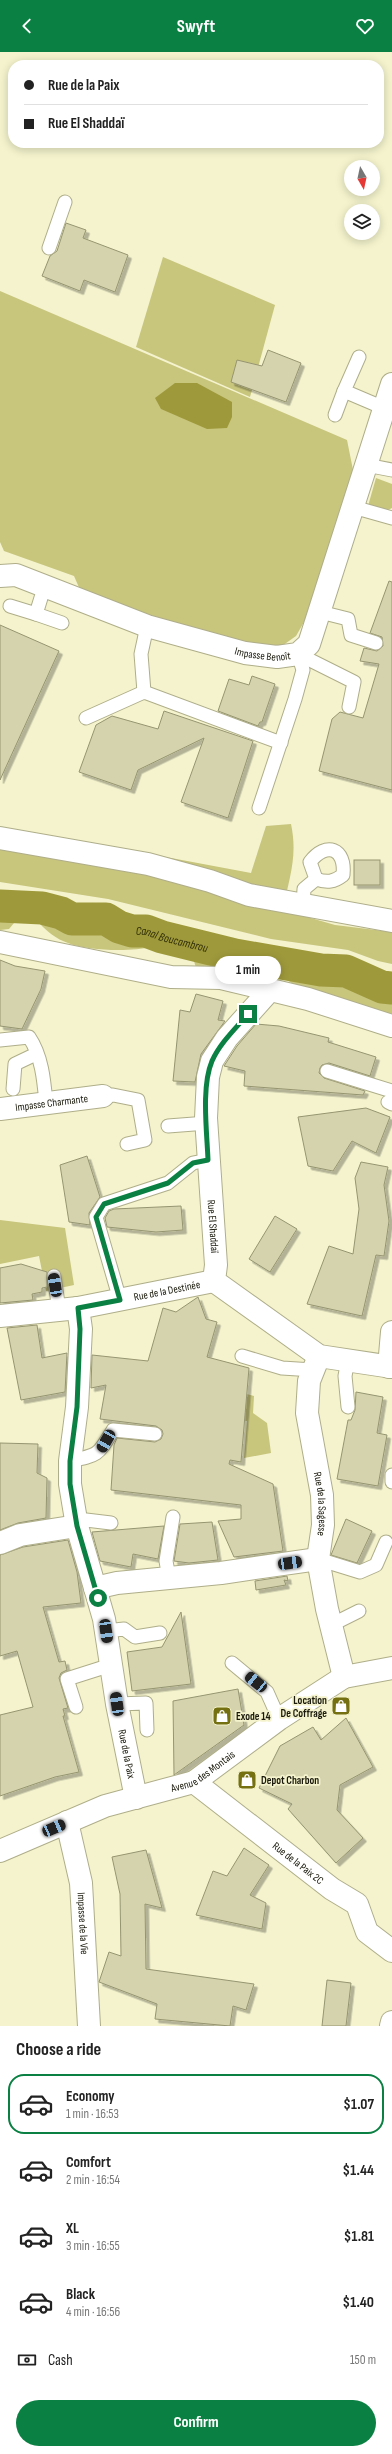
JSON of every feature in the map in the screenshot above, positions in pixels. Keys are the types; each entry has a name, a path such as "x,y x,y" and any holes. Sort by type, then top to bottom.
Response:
{"street":[{"name":"Impasse Benoît","path":"1,571 16,575 44,588 147,626 245,653 277,658 298,654 309,644 392,384"},
{"path":"0,838 148,864 210,881 249,895 392,921"},
{"path":"0,942 171,977 221,978 308,999 392,1026"},
{"name":"Rue El Shaddaï","path":"214,1281 216,1265 208,1160 208,1077 212,1061 227,1038 270,990"},
{"name":"Impasse Charmante","path":"0,1109 103,1096"},
{"path":"214,1281 316,1363 348,1360 390,1367 392,1332"},
{"name":"Rue de la Destinée","path":"0,1316 69,1309 214,1281"},
{"name":"Rue de la Paix","path":"69,1309 80,1329 77,1407 70,1461 77,1526 106,1631 117,1704 136,1798"},
{"name":"Rue de la Sagesse","path":"316,1363 309,1381 307,1413 322,1495 322,1525 318,1559 331,1625 344,1677"},
{"path":"0,1543 20,1535 77,1526"},
{"path":"95,1588 117,1583 169,1578 318,1559"},
{"name":"Avenue des Montais","path":"0,1851 105,1806 194,1782 279,1719 344,1677 392,1668"},
{"name":"Rue de la Paix 2C","path":"194,1782 332,1889 357,1904 367,1932 392,1951"},
{"name":"Impasse de la Vie","path":"67,1822 81,1883 89,2026"},
{"path":"391,2026 392,2022"}],"lane":[{"path":"49,248 65,202"},
{"path":"335,415 359,357"},
{"path":"344,391 384,408"},
{"path":"366,465 392,470"},
{"path":"353,506 392,518"},
{"path":"36,614 44,588"},
{"path":"10,606 62,623"},
{"path":"320,612 348,619 351,635 376,643"},
{"path":"144,692 141,654 147,626"},
{"path":"298,654 354,682 348,707"},
{"path":"259,808 281,743 303,670 298,654"},
{"path":"86,718 144,692 281,743"},
{"path":"303,906 304,889 316,879"},
{"path":"0,1040 29,1037 43,1076 46,1103"},
{"path":"13,1089 14,1064 36,1054"},
{"path":"327,1071 391,1099"},
{"path":"103,1096 113,1095 138,1100 145,1140 127,1144"},
{"path":"168,1126 207,1123"},
{"path":"120,1300 96,1217 104,1204 168,1183 193,1163 208,1160"},
{"path":"54,1276 69,1309"},
{"path":"242,1356 282,1368 316,1363"},
{"path":"348,1360 345,1376 348,1407"},
{"path":"70,1461 88,1458 100,1452 113,1430 155,1434"},
{"path":"392,1475 392,1482"},
{"path":"169,1578 166,1561 173,1517"},
{"path":"77,1526 86,1520 111,1523"},
{"path":"318,1559 360,1572 376,1565 386,1542"},
{"path":"331,1625 359,1611"},
{"path":"106,1631 124,1629 135,1637 160,1633"},
{"path":"232,1663 267,1692 279,1719"},
{"path":"76,1707 68,1679 111,1665"},
{"path":"117,1704 146,1703 147,1730"}],"shaded area":[{"path":"163,257 275,305 250,397 136,347"},
{"path":"0,291 347,440 353,470 312,608 296,636 279,648 252,649 81,592 74,576 4,551 0,542"},
{"path":"175,383 197,383 232,402 232,417 227,428 207,429 161,409 155,398"},
{"path":"376,478 392,484 392,508 386,511 368,506"},
{"path":"291,824 294,847 292,867 283,910 335,925 392,932 392,964 378,961 348,950 271,939 108,899 0,882 0,843 24,833 43,834 251,873 266,826"},
{"path":"0,903 6,904 19,917 9,929 0,930"},
{"path":"41,915 102,922 135,928 147,933 155,940 151,947 132,950 109,950 76,946 52,935 46,930 40,924"},
{"path":"212,951 250,951 255,963 242,971 205,971 196,968 194,961 202,954"},
{"path":"296,958 339,974 363,975 392,982 392,1014 299,988 287,980 287,963"},
{"path":"0,1220 65,1228 74,1285 46,1291 39,1256 0,1264"},
{"path":"221,1387 254,1396 253,1413 267,1423 271,1453 244,1458 247,1421 213,1418"}],"building":[{"path":"66,223 86,230 83,238 128,255 115,292 84,280 80,291 42,276 50,256 57,251"},
{"path":"268,350 301,363 286,402 231,382 237,360 262,366"},
{"path":"389,581 392,582 392,790 319,771 332,719 340,712 363,718 379,664 360,661 364,648 377,651 383,646 382,637 370,633"},
{"path":"0,625 59,651 0,780"},
{"path":"252,676 275,684 262,722 260,722 258,726 218,711 229,679 249,685"},
{"path":"164,711 253,741 228,818 181,802 204,738 138,770 131,790 79,772 96,725 112,716 158,729"},
{"path":"354,860 380,860 380,885 354,885"},
{"path":"0,960 15,966 45,971 41,989 22,1029 0,1026"},
{"path":"196,994 223,1001 218,1020 225,1021 201,1054 195,1082 173,1081 180,1010 190,1012"},
{"path":"256,1024 279,1026 329,1038 328,1042 376,1057 370,1076 329,1063 322,1065 320,1068 319,1073 324,1078 365,1091 363,1095 244,1086 245,1071 224,1066 237,1046"},
{"path":"366,1108 390,1117 376,1153 352,1141 333,1171 308,1166 298,1117"},
{"path":"87,1156 100,1197 89,1213 90,1225 69,1222 60,1165"},
{"path":"361,1162 388,1167 384,1185 389,1221 384,1256 376,1255 362,1316 307,1304 329,1246 353,1254 359,1209 355,1178"},
{"path":"181,1206 183,1230 156,1232 107,1227 105,1218 109,1211 114,1209"},
{"path":"275,1216 297,1229 270,1272 249,1259"},
{"path":"21,1264 47,1272 47,1287 42,1288 42,1292 32,1294 33,1300 0,1303 0,1268"},
{"path":"198,1297 206,1319 217,1322 207,1357 249,1368 241,1462 230,1460 229,1464 273,1484 283,1551 234,1557 218,1521 241,1519 241,1505 111,1490 114,1445 117,1438 155,1442 161,1439 163,1434 162,1430 156,1426 100,1419 106,1385 91,1388 92,1355 148,1361 163,1308 176,1312"},
{"path":"37,1325 42,1358 67,1353 65,1392 21,1400 7,1328"},
{"path":"356,1392 383,1397 377,1433 387,1435 378,1486 337,1479 348,1420 351,1420 355,1410"},
{"path":"0,1443 38,1444 37,1473 47,1478 46,1518 18,1523 0,1530"},
{"path":"346,1519 372,1531 357,1563 331,1555"},
{"path":"212,1522 218,1560 189,1563 174,1561 180,1524"},
{"path":"164,1526 158,1559 133,1554 131,1567 100,1561 92,1532"},
{"path":"68,1540 77,1572 81,1603 43,1607 59,1662 65,1661 67,1670 61,1673 59,1678 68,1708 63,1709 65,1716 63,1716 79,1772 55,1777 0,1796 0,1715 33,1707 17,1651 0,1656 0,1555 23,1547"},
{"path":"287,1576 288,1581 284,1580 286,1585 256,1590 255,1581"},
{"path":"181,1612 191,1684 132,1691 127,1652 162,1647"},
{"path":"238,1689 244,1725 174,1775 173,1701"},
{"path":"346,1718 373,1767 340,1785 337,1810 363,1838 336,1863 288,1809 292,1804 259,1788 280,1746 313,1727 321,1740"},
{"path":"244,1848 269,1865 250,1895 266,1903 262,1929 196,1915 213,1871 227,1876"},
{"path":"146,1850 162,1908 145,1904 146,1969 254,1984 246,2010 233,2006 230,2026 155,2019 157,2004 99,1982 109,1952 121,1956 120,1894 112,1857"},
{"path":"327,1980 351,1983 346,2026 322,2026"}],"waterway":[{"name":"Canal Boucambrou","path":"0,906 42,908 61,913 72,919 106,919 119,927 132,931 146,931 162,937 235,955 321,970 346,971 382,987 392,988"}],"place":[{"name":"Location De Coffrage","path":"341,1706"},
{"name":"Exode 14","path":"222,1716"},
{"name":"Depot Charbon","path":"247,1780"}],"route":[{"path":"98,1598 77,1526 70,1484 70,1461 77,1407 80,1329 78,1308 120,1300 96,1217 104,1204 168,1183 193,1163 208,1160 206,1118 208,1077 212,1061 227,1038 248,1014"}]}
